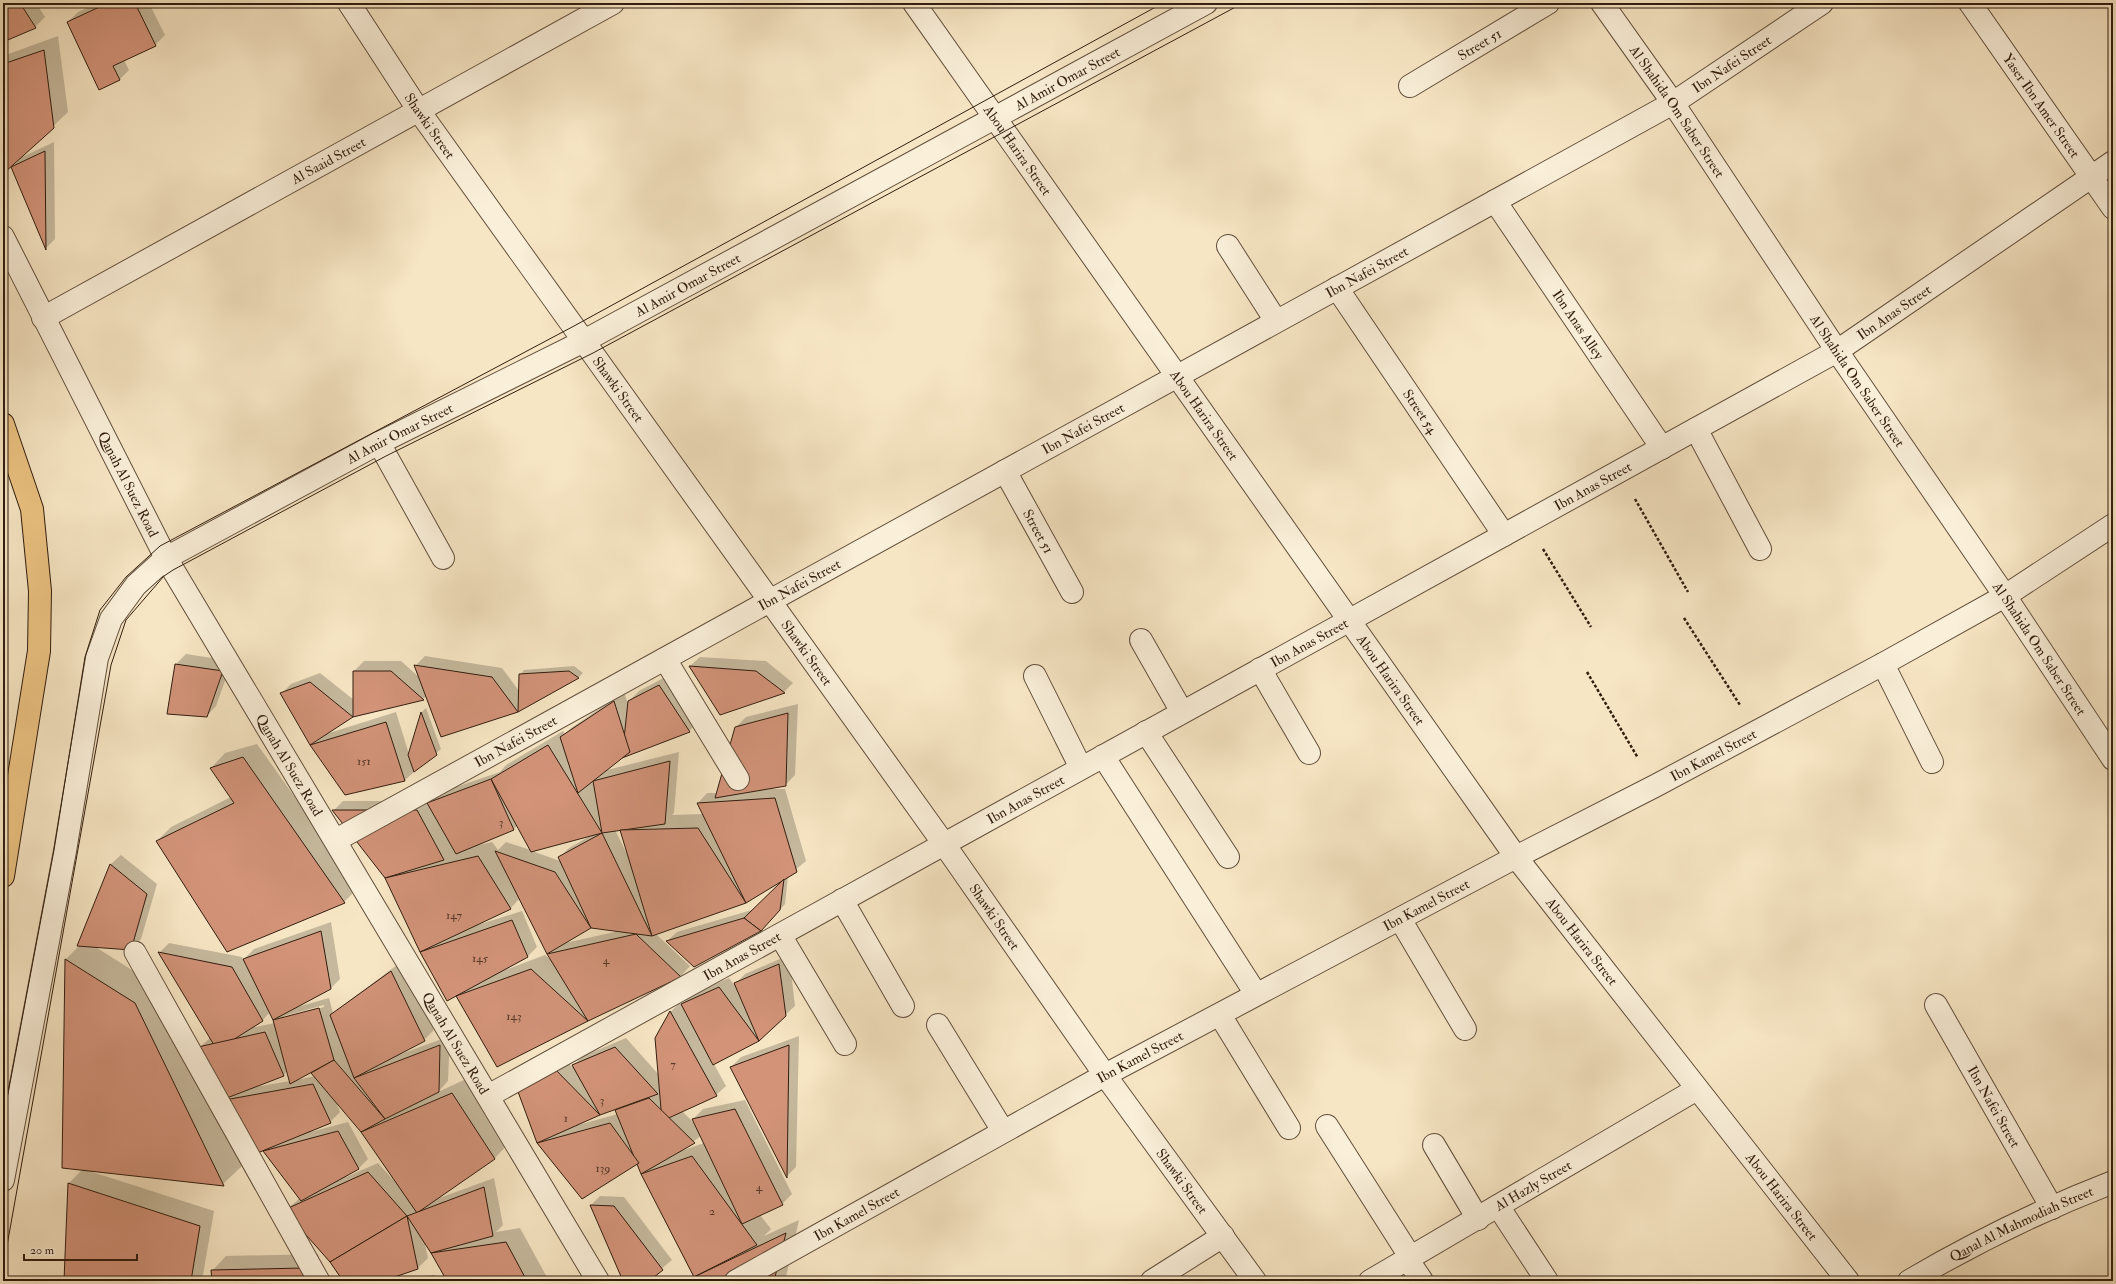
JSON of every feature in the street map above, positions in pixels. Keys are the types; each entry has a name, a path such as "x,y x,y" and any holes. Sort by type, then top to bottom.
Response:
{"highway":[{"path":"3,424 32,509 40,591 39,651 3,876"}],"street":[{"name":"Shawki Street","path":"348,3 419,111 944,844 1105,1075 1255,1281"},
{"name":"Al Saaid Street","path":"43,318 613,3"},
{"name":"Abou Harira Street","path":"914,3 1516,857 1848,1281"},
{"name":"Al Amir Omar Street","path":"3,1180 65,851 97,658 111,618 136,585 166,558 379,443 584,341 1206,3"},
{"name":"Street 51","path":"1410,86 1548,3"},
{"name":"Al Shahida Om Saber Street","path":"1602,3 1673,103 1837,351 2005,596 2113,759"},
{"name":"Ibn Nafei Street","path":"336,840 1673,103 1822,3"},
{"name":"Yaser Ibn Amer Street","path":"1970,3 2113,208"},
{"name":"Ibn Anas Street","path":"488,1096 1837,351 2113,162"},
{"name":"Ibn Anas Alley","path":"1495,201 1662,448"},
{"name":"Qanah Al Suez Road","path":"3,237 166,558 336,840 598,1281"},
{"path":"1228,246 1276,321"},
{"name":"Street 54","path":"1338,288 1504,535"},
{"path":"1696,429 1760,549"},
{"path":"379,443 443,558"},
{"name":"Street 51","path":"1005,471 1072,592"},
{"name":"Ibn Kamel Street","path":"749,1278 1105,1075 1516,857 1655,786 1883,664 2005,596 2113,525"},
{"path":"1141,640 1182,712"},
{"path":"665,659 738,779"},
{"path":"1883,664 1932,762"},
{"path":"1260,669 1309,753"},
{"path":"1035,676 1081,768"},
{"path":"1146,732 1228,857"},
{"path":"1104,756 1256,994"},
{"path":"842,900 903,1006"},
{"path":"1400,919 1465,1029"},
{"path":"780,935 845,1044"},
{"name":"Ibn Nafei Street","path":"1936,1004 2052,1208"},
{"path":"1220,1015 1289,1128"},
{"path":"938,1025 1004,1132"},
{"name":"Al Hazly Street","path":"1370,1281 1478,1219 1697,1089"},
{"path":"1327,1126 1422,1281"},
{"path":"1434,1145 1478,1219"},
{"name":"Qanal Al Mahmodiah Street","path":"1909,1281 1990,1237 2113,1182"},
{"path":"1498,1206 1548,1281"},
{"path":"1152,1281 1223,1236"}],"lane":[{"path":"134,952 319,1281"}],"path":[{"path":"1620,472 1688,592"},
{"path":"1527,522 1591,627"},
{"path":"1684,618 1757,732"},
{"path":"1587,672 1655,786"}],"building":[{"path":"3,3 20,3 36,28 3,42"},
{"path":"108,3 135,3 156,46 113,66 120,80 99,90 67,22"},
{"path":"44,50 54,128 4,173 3,64"},
{"path":"45,151 46,250 11,167"},
{"path":"175,664 223,671 207,717 167,714"},
{"path":"414,665 492,677 518,712 441,737"},
{"path":"689,666 756,671 785,693 720,715"},
{"path":"353,671 391,671 424,700 353,717"},
{"path":"569,671 579,678 518,712 519,674"},
{"path":"310,682 353,717 310,745 280,693"},
{"path":"659,685 690,732 622,758 628,701"},
{"path":"614,701 630,752 578,793 560,737"},
{"path":"421,712 437,755 414,772 408,755"},
{"path":"788,713 786,786 715,798 735,727"},
{"path":"386,722 405,781 345,795 310,745"},
{"path":"548,745 602,833 531,852 491,779"},
{"path":"243,757 345,903 227,952 156,841 234,803 210,768"},
{"path":"670,761 665,824 602,833 593,781"},
{"path":"491,779 514,830 456,854 427,803"},
{"path":"775,798 797,872 746,903 697,803"},
{"path":"332,810 417,810 444,860 385,878"},
{"path":"698,828 746,903 652,936 620,830"},
{"path":"602,833 652,936 591,928 558,857"},
{"path":"495,851 555,872 591,928 547,954"},
{"path":"478,856 511,909 420,952 385,878"},
{"path":"110,864 147,894 131,950 77,946"},
{"path":"784,879 780,910 761,931 744,918"},
{"path":"744,918 761,931 694,967 666,941"},
{"path":"512,920 528,957 447,1001 420,952"},
{"path":"321,931 331,989 273,1020 243,959"},
{"path":"636,934 681,977 588,1021 547,954"},
{"path":"158,952 232,967 263,1021 217,1050"},
{"path":"65,959 135,1003 224,1186 62,1168"},
{"path":"779,964 786,1016 759,1041 734,983"},
{"path":"531,969 588,1021 497,1067 456,996"},
{"path":"391,971 425,1041 354,1078 330,1015"},
{"path":"719,987 759,1041 713,1065 681,1004"},
{"path":"319,1008 334,1060 290,1084 273,1020"},
{"path":"670,1011 717,1096 662,1121 655,1038"},
{"path":"265,1032 284,1076 219,1101 198,1047"},
{"path":"440,1045 439,1092 385,1119 354,1078"},
{"path":"789,1045 787,1178 730,1067"},
{"path":"615,1047 658,1094 600,1115 572,1065"},
{"path":"334,1060 385,1119 361,1132 311,1073"},
{"path":"548,1062 600,1115 537,1143 514,1081"},
{"path":"313,1084 331,1123 250,1156 219,1101"},
{"path":"452,1093 495,1159 417,1213 361,1132"},
{"path":"649,1098 695,1143 641,1174 615,1110"},
{"path":"735,1109 783,1205 742,1224 692,1119"},
{"path":"610,1123 639,1163 582,1199 537,1143"},
{"path":"338,1131 359,1169 301,1201 263,1151"},
{"path":"692,1156 757,1245 694,1277 641,1174"},
{"path":"368,1172 407,1216 330,1262 284,1210"},
{"path":"68,1183 200,1226 191,1281 64,1281"},
{"path":"484,1187 493,1236 431,1253 407,1216"},
{"path":"590,1205 614,1206 663,1270 649,1281 623,1281"},
{"path":"407,1216 418,1269 383,1281 343,1281 330,1262"},
{"path":"786,1233 774,1281 694,1281 694,1277"},
{"path":"506,1242 527,1281 447,1281 431,1253"},
{"path":"304,1268 306,1281 212,1281 211,1270"}],"tram line":[{"path":"3,1120 54,850 85,657 100,610 126,577 160,546 574,326 1163,3"},
{"path":"3,1268 111,665 126,620 164,576 386,456 593,353 1243,3"}]}
